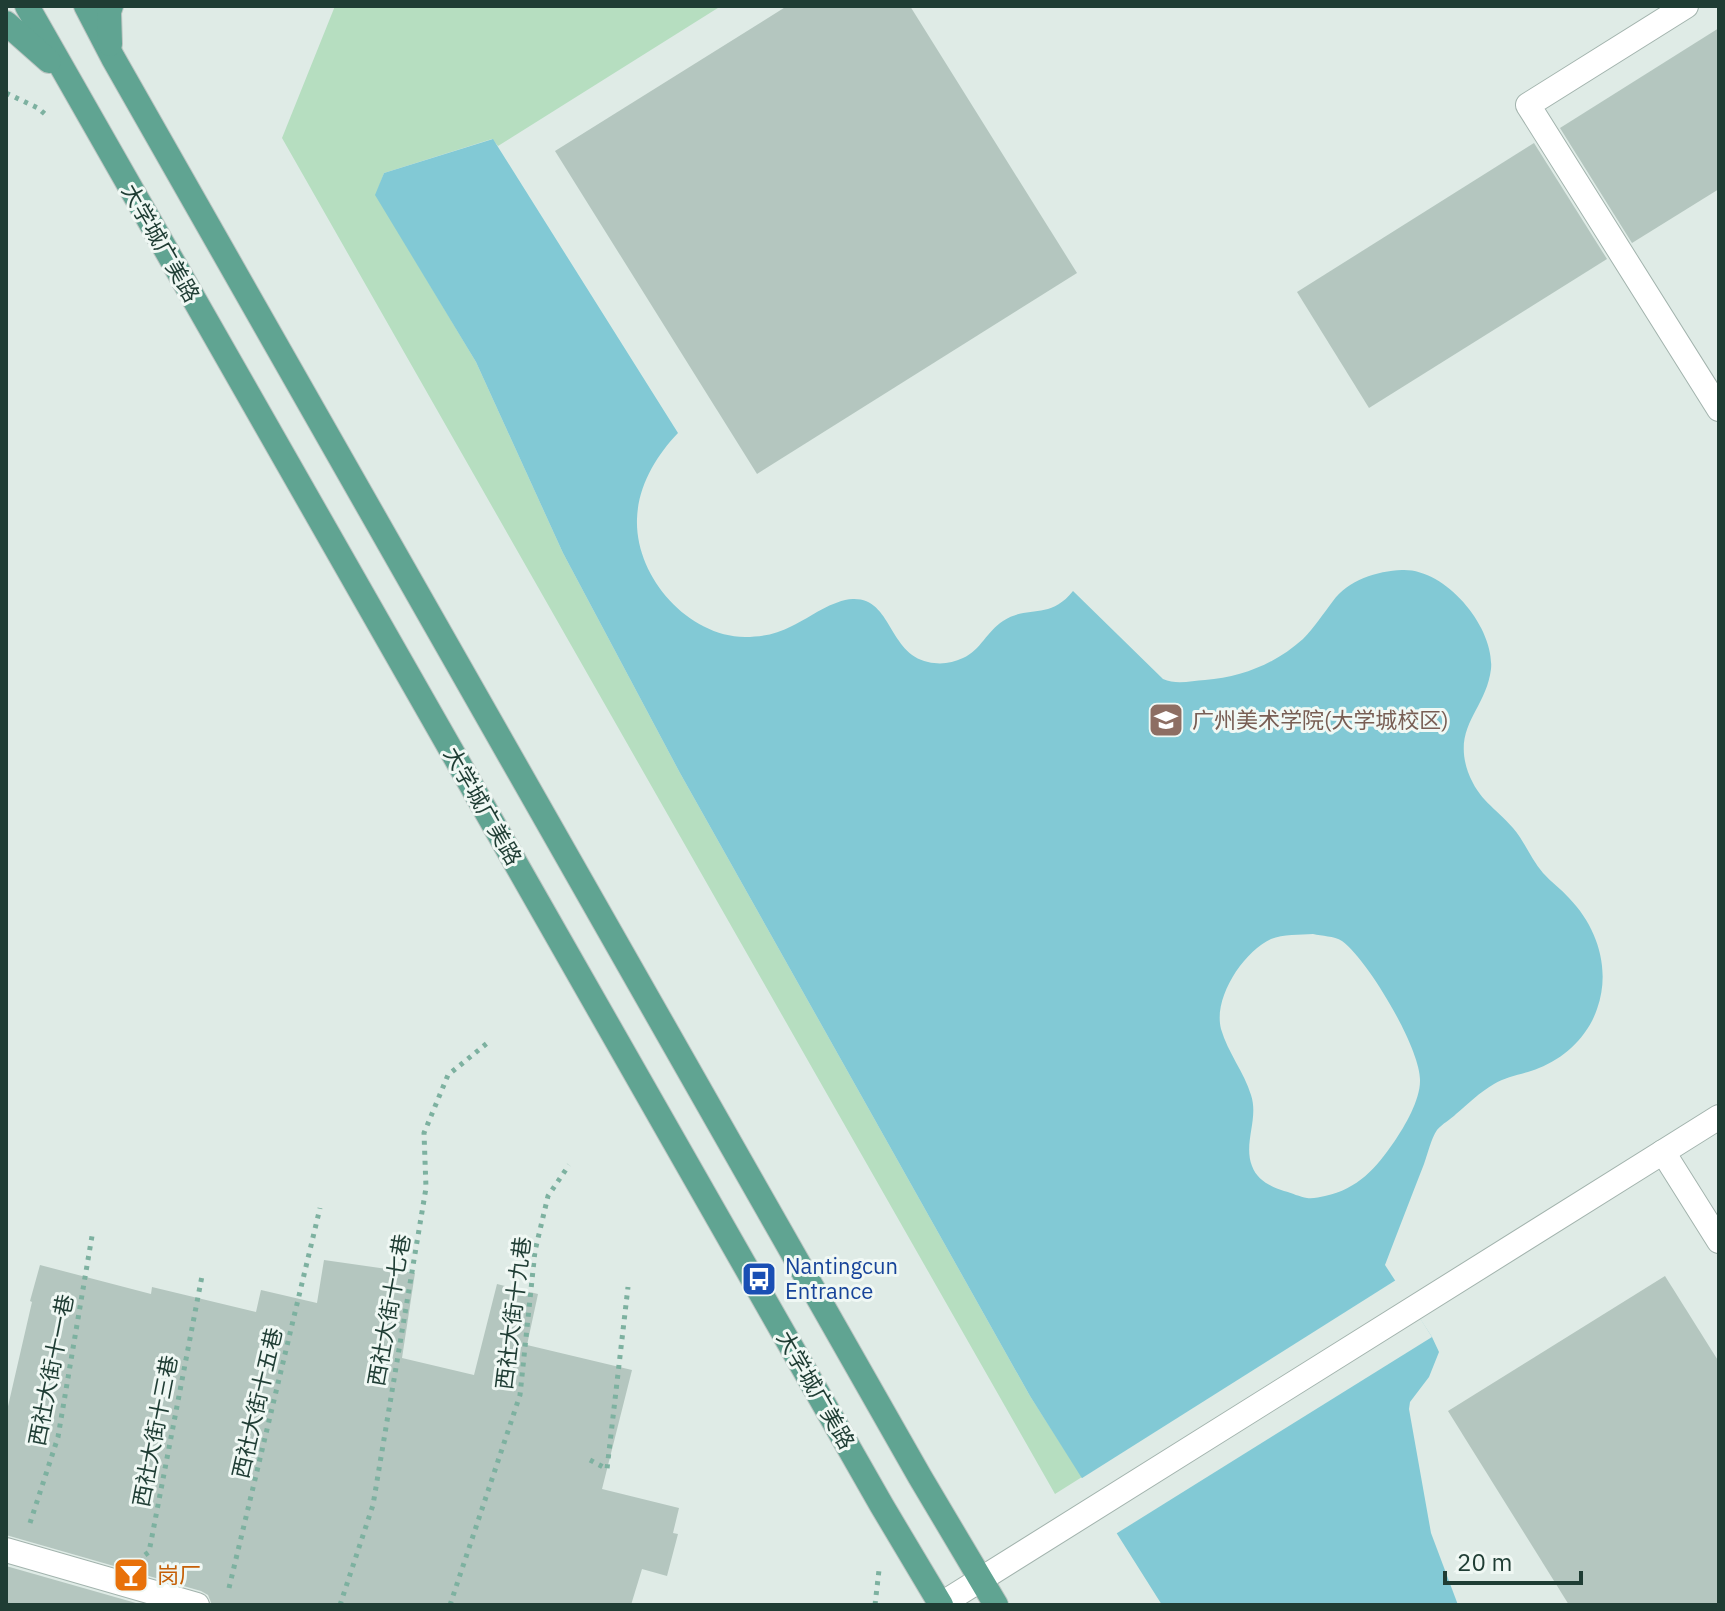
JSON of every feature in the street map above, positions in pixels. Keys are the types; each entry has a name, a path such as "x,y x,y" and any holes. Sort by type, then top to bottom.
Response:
{"main road":[{"name":"大学城广美路","path":"27,6 940,1605"},
{"path":"86,6 996,1605"},
{"path":"111,6 109,43 113,58"},
{"path":"6,23 70,83"}],"street":[{"path":"1686,6 1528,105 1719,409"},
{"path":"940,1605 1719,1117"},
{"path":"1663,1152 1719,1241"},
{"path":"13,1552 197,1605"}],"path":[{"name":"西社大街十七巷","path":"340,1605 373,1505 426,1188 424,1133 448,1075 491,1040"},
{"name":"西社大街十九巷","path":"450,1605 520,1395 535,1251 548,1196 569,1165"},
{"name":"西社大街十五巷","path":"229,1590 320,1208"},
{"name":"西社大街十一巷","path":"13,1552 58,1437 92,1236"},
{"name":"西社大街十三巷","path":"124,1583 128,1569 149,1552 202,1276"},
{"path":"590,1460 607,1469 628,1287"}],"green space":[{"path":"335,6 721,6 498,146 492,139 384,173 376,195 476,362 563,553 680,773 1030,1396 1082,1477 1055,1494 282,138"}],"water":[{"path":"493,139 678,433 662,452 645,483 638,507 639,540 645,561 668,599 703,626 724,634 763,636 786,629 837,602 853,599 876,607 897,638 915,657 928,662 946,663 969,655 1003,621 1022,613 1056,606 1073,591 1163,679 1184,682 1232,676 1269,662 1303,639 1347,587 1383,572 1419,572 1435,579 1451,590 1476,619 1485,636 1491,669 1464,742 1468,772 1482,797 1513,828 1543,873 1569,898 1588,923 1599,950 1603,979 1593,1019 1574,1045 1549,1064 1489,1087 1437,1130 1385,1265 1439,1352 1429,1377 1410,1402 1409,1409 1431,1533 1458,1605 1162,1605 1030,1396 680,773 563,553 476,362 375,195 384,173","holes":["1313,934 1342,941 1365,966 1403,1028 1412,1048 1420,1081 1407,1121 1373,1169 1357,1183 1337,1193 1309,1198 1269,1185 1254,1171 1249,1149 1253,1104 1224,1038 1220,1017 1232,977 1260,945 1281,936"]}],"pier":[{"path":"1396,1280 1432,1337 1114,1535 1079,1480"}],"building":[{"path":"787,6 910,6 1077,273 757,474 555,151"},
{"path":"1719,28 1719,189 1632,243 1560,128"},
{"path":"1534,143 1607,259 1369,408 1297,292"},
{"path":"324,1260 415,1273 402,1358 474,1375 497,1284 538,1294 527,1345 632,1370 602,1489 679,1508 673,1533 678,1534 667,1576 642,1569 631,1605 212,1605 208,1595 201,1591 6,1535 6,1415 40,1265 151,1294 152,1287 256,1312 261,1290 317,1303"},
{"path":"1665,1276 1719,1362 1719,1605 1569,1605 1448,1411"},
{"path":"6,1566 143,1605 6,1605"}],"place":[{"name":"广州美术学院(大学城校区)","path":"1166,720"},
{"name":"Nantingcun Entrance","path":"759,1279"},
{"name":"岗厂","path":"131,1575"}]}
